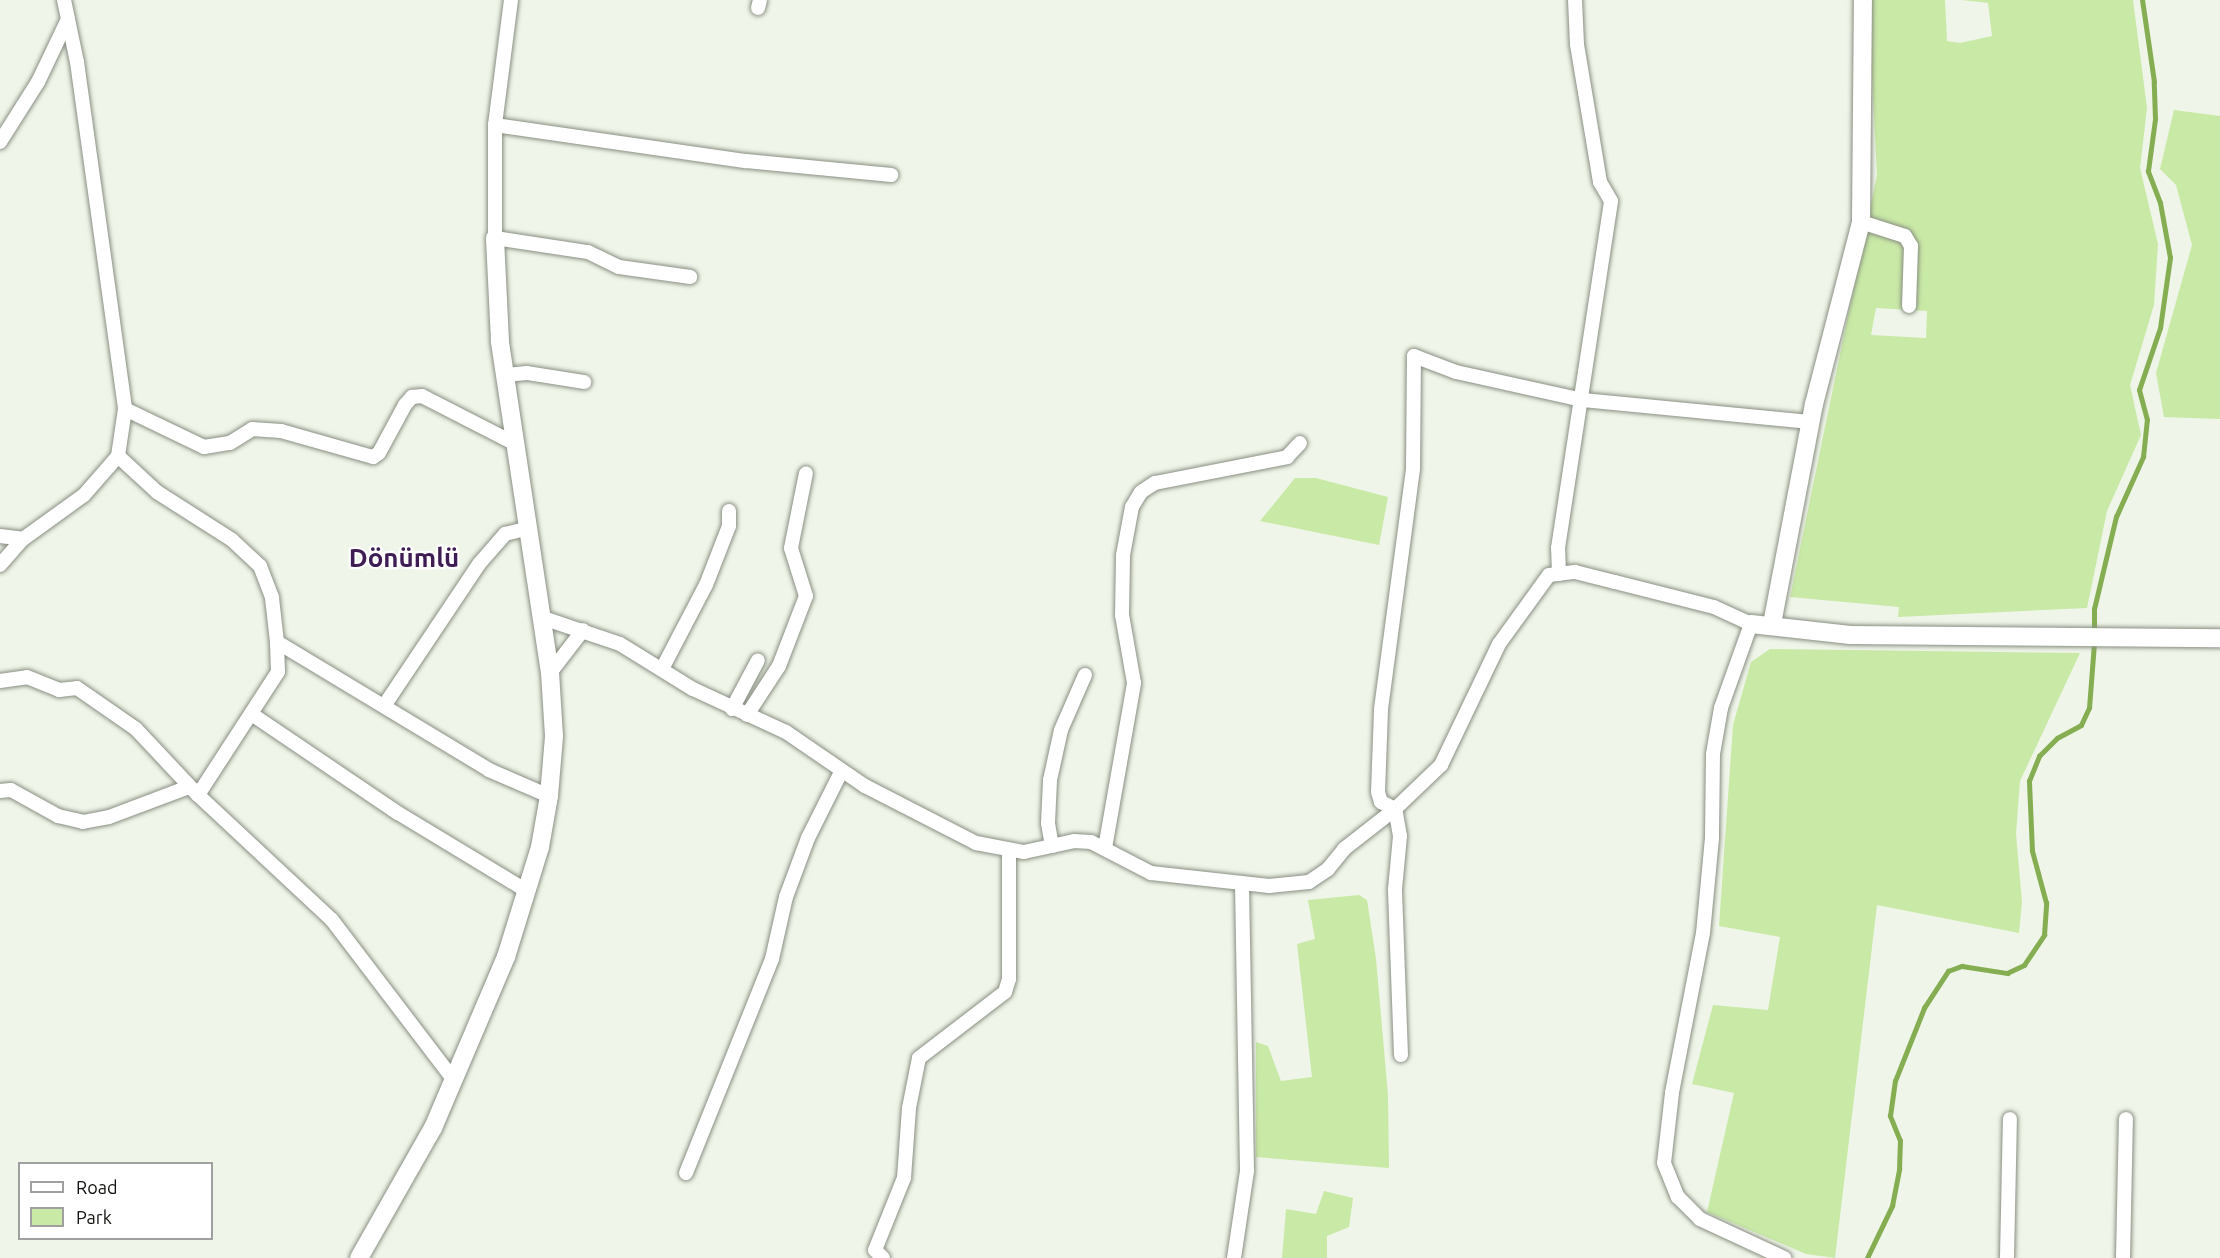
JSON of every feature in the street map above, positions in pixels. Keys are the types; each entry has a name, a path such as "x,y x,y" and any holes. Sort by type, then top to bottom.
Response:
{"street":[{"path":"0,565 23,539 84,495 118,456 124,409 64,0"},
{"path":"359,1258 433,1128 506,957 528,891 549,796 554,736 550,673 505,375 495,238 495,125 511,0"},
{"path":"1559,574 1558,548 1611,201 1600,182 1577,44 1575,0"},
{"path":"1772,624 1811,422 1861,222 1863,0"},
{"path":"0,142 38,82 68,19"},
{"path":"495,125 746,161 891,175"},
{"path":"1861,222 1905,236 1911,246 1909,306"},
{"path":"495,238 588,252 619,267 690,277"},
{"path":"1395,809 1381,802 1378,792 1381,709 1413,468 1414,356 1456,372 1582,400 1811,422"},
{"path":"505,375 527,373 584,382"},
{"path":"124,409 204,447 230,443 252,429 281,431 373,456 379,453 405,405 412,397 422,396 514,443"},
{"path":"1105,848 1134,683 1122,615 1123,555 1132,507 1141,492 1155,483 1287,457 1300,443"},
{"path":"0,791 11,790 58,816 83,822 109,817 193,791 254,715 278,672 272,598 260,566 232,540 157,492 118,456"},
{"path":"747,714 779,666 806,596 791,548 806,473"},
{"path":"662,669 706,585 729,525 729,512"},
{"path":"384,706 479,564 505,534 529,528"},
{"path":"0,536 23,539"},
{"path":"543,618 620,644 732,709 786,732 841,772 934,825 976,843 1009,852 1074,841 1105,848 1151,873 1242,884 1292,886 1308,882 1395,809 1441,765 1499,644 1534,591 1549,574 1575,572 1714,607 1751,624 1772,624 1850,635 2220,639"},
{"path":"1751,624 1721,708 1713,754 1712,838 1703,933 1672,1093 1664,1163 1678,1197 1700,1219 1784,1258"},
{"path":"550,673 583,630"},
{"path":"277,642 489,770 549,796"},
{"path":"732,709 758,660"},
{"path":"1052,846 1048,823 1050,780 1061,730 1086,675"},
{"path":"0,681 27,677 59,690 77,688 136,729 193,791 332,920 454,1080"},
{"path":"254,715 398,813 528,891"},
{"path":"686,1173 772,959 786,897 808,838 841,772"},
{"path":"1395,809 1400,836 1395,889 1401,1054"},
{"path":"884,1258 875,1250 904,1178 909,1107 919,1058 1005,992 1009,979 1009,852"},
{"path":"1234,1258 1247,1171 1242,884"},
{"path":"2007,1258 2010,1119"},
{"path":"2123,1258 2126,1119"}],"green space":[{"path":"1868,0 1945,0 1947,41 1960,43 1992,36 1988,3 1962,0 2133,0 2147,108 2140,168 2158,244 2154,305 2130,385 2141,435 2107,511 2087,608 1898,617 1899,607 1790,597 1877,175","holes":["1876,308 1927,311 1926,338 1871,335"]},
{"path":"2174,110 2220,116 2220,419 2164,417 2156,373 2192,245 2176,185 2160,169"},
{"path":"1295,478 1316,478 1388,497 1379,545 1260,521"},
{"path":"1770,649 2080,653 2020,781 2016,834 2022,902 2019,933 1877,905 1835,1258 1806,1254 1707,1212 1734,1093 1692,1084 1713,1005 1768,1010 1780,937 1719,926 1733,725 1751,662"},
{"path":"1359,895 1367,900 1376,959 1388,1095 1389,1168 1256,1157 1256,1042 1268,1046 1281,1081 1312,1077 1297,944 1315,939 1308,900"},
{"path":"1324,1191 1353,1198 1349,1227 1327,1236 1327,1258 1282,1258 1286,1209 1316,1214"}],"waterway":[{"path":"2094,634 2094,609 2116,517 2143,457 2147,420 2139,390 2160,328 2170,258 2160,203 2148,171 2155,119 2154,82 2142,0"},
{"path":"1867,1258 1892,1206 1899,1169 1900,1141 1890,1116 1895,1081 1924,1008 1948,971 1962,966 2007,973 2024,965 2044,935 2046,903 2032,851 2029,781 2039,756 2057,738 2081,725 2089,708 2094,643"}],"district":[{"name":"Dönümlü","path":"404,558"}]}
